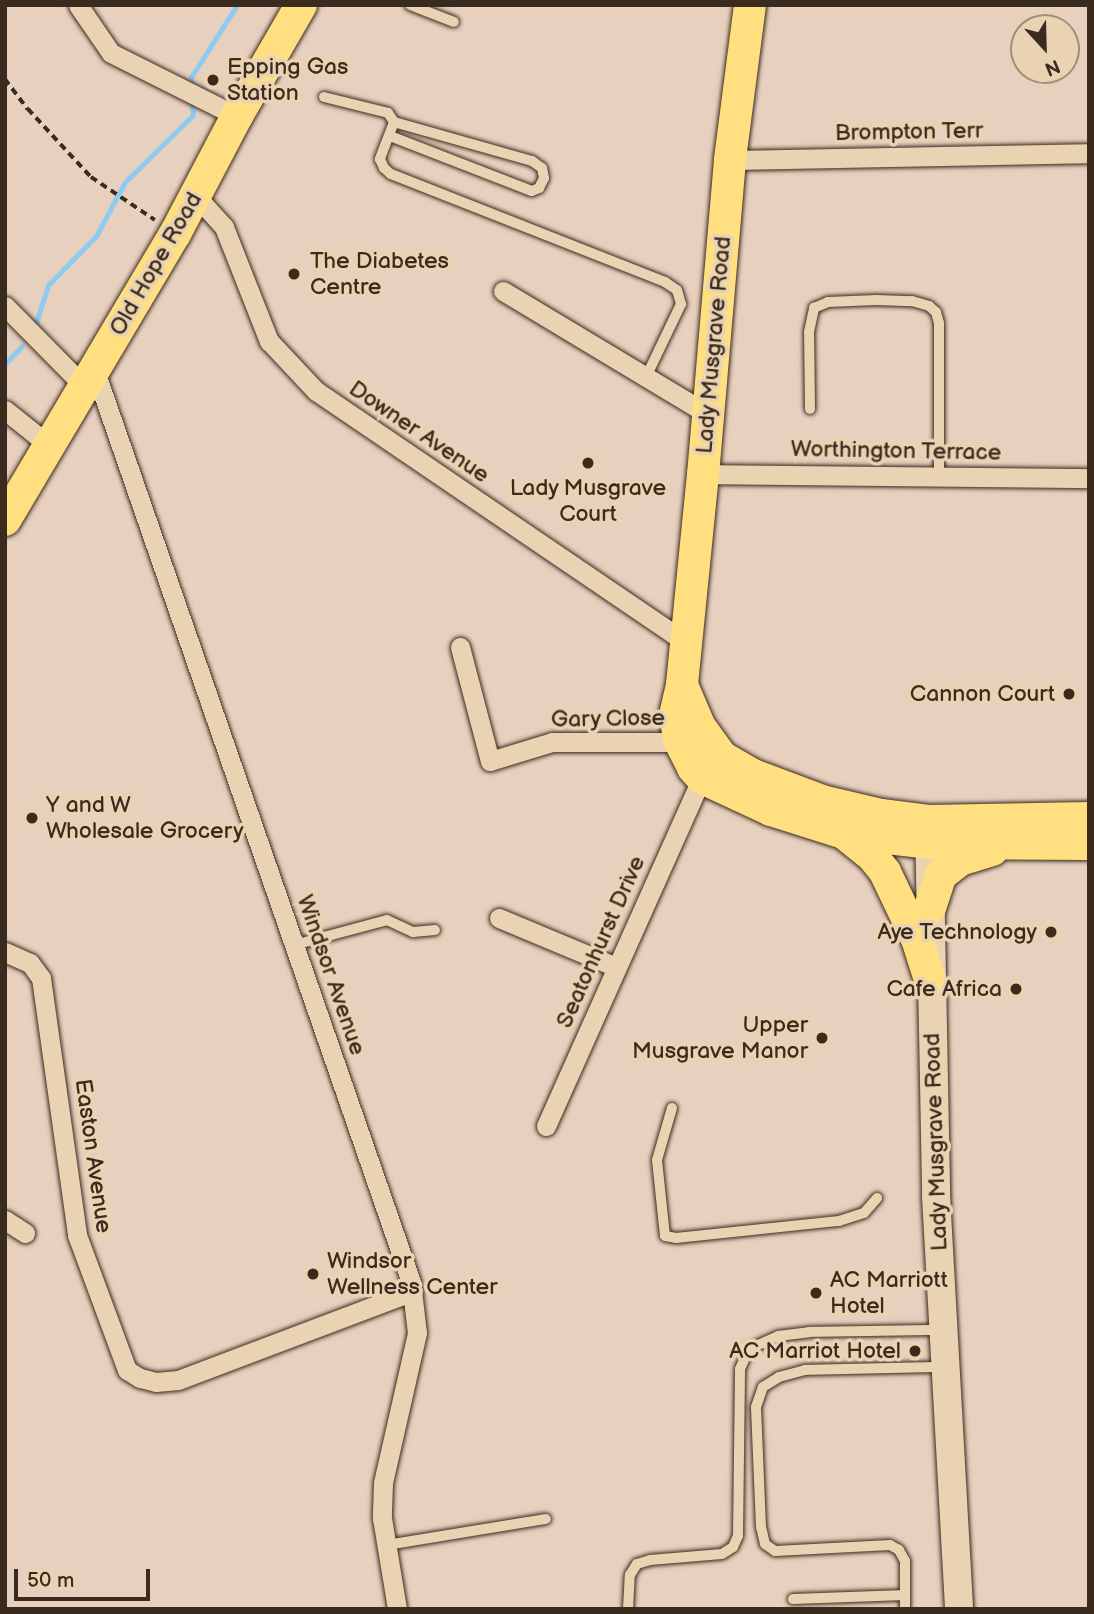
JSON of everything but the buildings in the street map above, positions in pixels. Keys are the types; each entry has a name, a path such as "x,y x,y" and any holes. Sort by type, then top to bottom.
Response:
{"main road":[{"name":"Old Hope Road","path":"5,520 197,196 237,116 301,5"},
{"name":"Lady Musgrave Road","path":"702,778 692,768 680,742 675,716 687,643 730,160 750,5"},
{"path":"682,685 710,744 734,765 822,801 881,815 929,832 1032,844 1089,845"},
{"path":"702,778 771,810 844,833 929,832 1089,818"},
{"name":"Lady Musgrave Road","path":"929,832 936,1196 959,1609"},
{"path":"844,833 873,857 885,872 902,904 930,980"},
{"path":"930,908 941,875 960,860 982,852 1032,844"}],"street":[{"path":"78,5 111,53 237,116"},
{"name":"Brompton Terr","path":"730,160 1089,153"},
{"name":"Downer Avenue","path":"197,196 224,227 269,341 316,391 687,643"},
{"path":"503,291 708,414"},
{"path":"5,306 39,342 90,379"},
{"name":"Windsor Avenue","path":"90,379 295,945 413,1291 417,1333 383,1483 387,1545 397,1609"},
{"path":"5,410 50,446"},
{"name":"Worthington Terrace","path":"703,474 1089,478"},
{"name":"Gary Close","path":"460,647 491,761 552,741 680,742"},
{"name":"Seatonhurst Drive","path":"546,1126 702,778"},
{"path":"499,918 616,967"},
{"name":"Easton Avenue","path":"5,952 30,963 41,978 77,1235 127,1370 140,1378 156,1382 178,1380 413,1291"},
{"path":"5,1220 26,1233"}],"lane":[{"path":"410,5 454,22"},
{"path":"324,97 388,113 394,122 532,161 542,167 544,178 539,188 532,191 390,136"},
{"path":"394,122 380,159 391,174 665,282 677,290 681,304 646,377"},
{"path":"810,409 809,332 814,308 828,302 876,300 912,301 929,306 936,312 939,323 939,476"},
{"path":"295,945 387,919 413,932 435,930"},
{"path":"673,1108 657,1160 665,1236 676,1238 839,1222 864,1213 877,1198"},
{"path":"628,1609 630,1575 637,1564 722,1554 733,1547 738,1536 740,1369 749,1349 778,1336 809,1332 944,1330"},
{"path":"905,1609 905,1561 899,1550 890,1545 775,1551 765,1544 761,1527 756,1407 763,1387 779,1377 805,1370 946,1367"},
{"path":"387,1545 546,1520"},
{"path":"793,1599 905,1595"}],"path":[{"path":"5,79 27,108 92,177 175,234"}],"waterway":[{"path":"192,89 191,77 237,5"},
{"path":"34,329 48,285 96,236 125,182 193,115 192,99"},
{"path":"5,364 22,346"}],"place":[{"name":"Epping Gas Station","path":"213,80"},
{"name":"The Diabetes Centre","path":"294,274"},
{"name":"Lady Musgrave Court","path":"588,463"},
{"name":"Cannon Court","path":"1069,694"},
{"name":"Y and W Wholesale Grocery","path":"32,818"},
{"name":"Aye Technology","path":"1051,932"},
{"name":"Cafe Africa","path":"1016,989"},
{"name":"Upper Musgrave Manor","path":"822,1038"},
{"name":"Windsor Wellness Center","path":"313,1274"},
{"name":"AC Marriott Hotel","path":"816,1293"},
{"name":"AC Marriot Hotel","path":"915,1351"}]}
